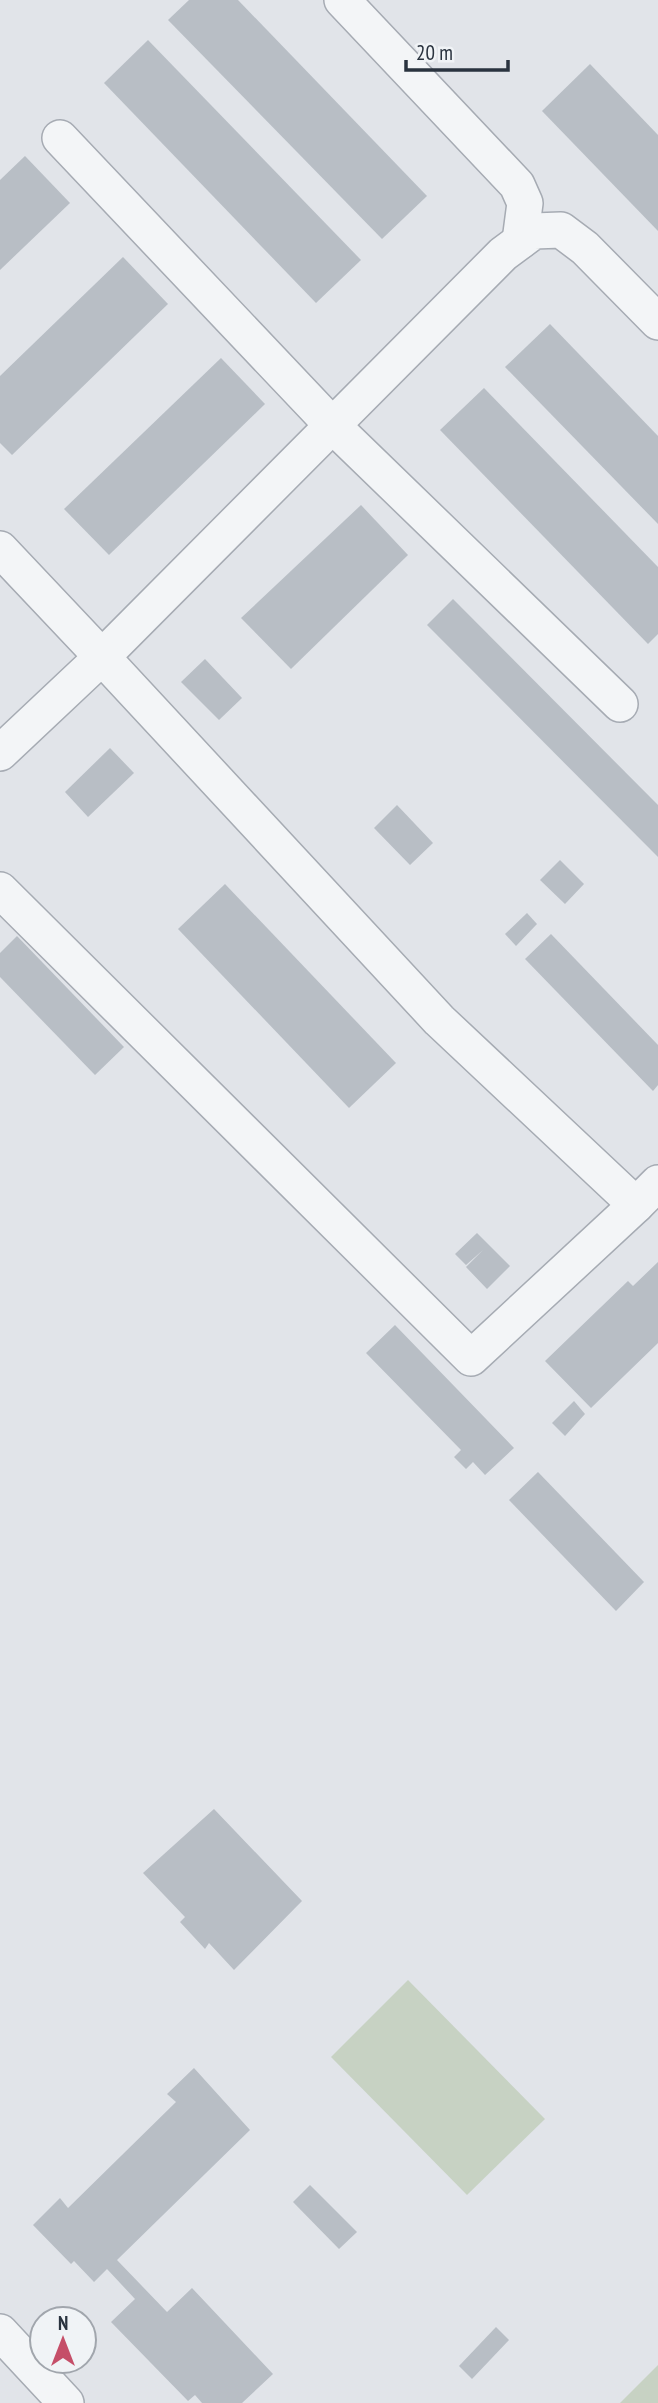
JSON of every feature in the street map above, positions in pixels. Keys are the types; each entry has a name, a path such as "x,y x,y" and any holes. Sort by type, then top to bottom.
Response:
{"street":[{"path":"342,0 517,184 525,203 520,241"},
{"path":"60,138 332,425 620,704"},
{"path":"0,753 102,657 493,263 534,231 561,230 584,248 658,322"},
{"path":"0,549 439,1020 647,1194 471,1358 0,890"},
{"path":"0,2332 66,2403"}],"green space":[{"path":"408,1980 545,2119 467,2195 331,2057"},
{"path":"658,2365 658,2403 620,2403"}],"building":[{"path":"189,0 238,0 427,196 382,239 168,20"},
{"path":"148,40 361,260 316,303 104,83"},
{"path":"590,64 658,135 658,231 542,111"},
{"path":"25,156 70,203 0,270 0,180"},
{"path":"123,257 168,304 12,455 0,443 0,376"},
{"path":"550,324 658,436 658,524 505,367"},
{"path":"221,358 265,404 109,555 64,509"},
{"path":"484,388 658,567 658,634 648,644 440,430"},
{"path":"361,505 408,555 291,669 241,618"},
{"path":"453,599 658,805 658,857 427,625"},
{"path":"205,659 242,698 219,720 181,682"},
{"path":"110,748 134,773 88,817 65,792"},
{"path":"397,805 433,843 410,865 374,828"},
{"path":"560,860 584,884 565,904 540,880"},
{"path":"225,884 396,1063 349,1108 178,929"},
{"path":"527,913 537,924 516,946 505,934"},
{"path":"551,934 658,1045 658,1085 653,1091 525,959"},
{"path":"17,936 124,1047 95,1075 0,977 0,953"},
{"path":"477,1233 510,1266 487,1289 466,1267 483,1250 466,1265 455,1254"},
{"path":"658,1262 658,1343 591,1408 545,1361 628,1281 633,1286"},
{"path":"395,1325 514,1448 485,1475 473,1462 466,1469 454,1457 461,1450 366,1353"},
{"path":"574,1401 585,1414 565,1436 552,1423"},
{"path":"538,1472 644,1582 616,1611 509,1500"},
{"path":"214,1809 302,1901 234,1970 209,1943 205,1949 180,1922 185,1917 143,1873"},
{"path":"194,2068 250,2130 117,2260 167,2312 192,2288 273,2374 242,2403 202,2403 195,2395 188,2401 111,2322 135,2299 107,2269 94,2282 74,2261 71,2264 33,2225 60,2198 68,2208 176,2102 167,2094"},
{"path":"310,2185 357,2232 339,2249 293,2202"},
{"path":"496,2327 509,2340 472,2379 459,2366"}]}
